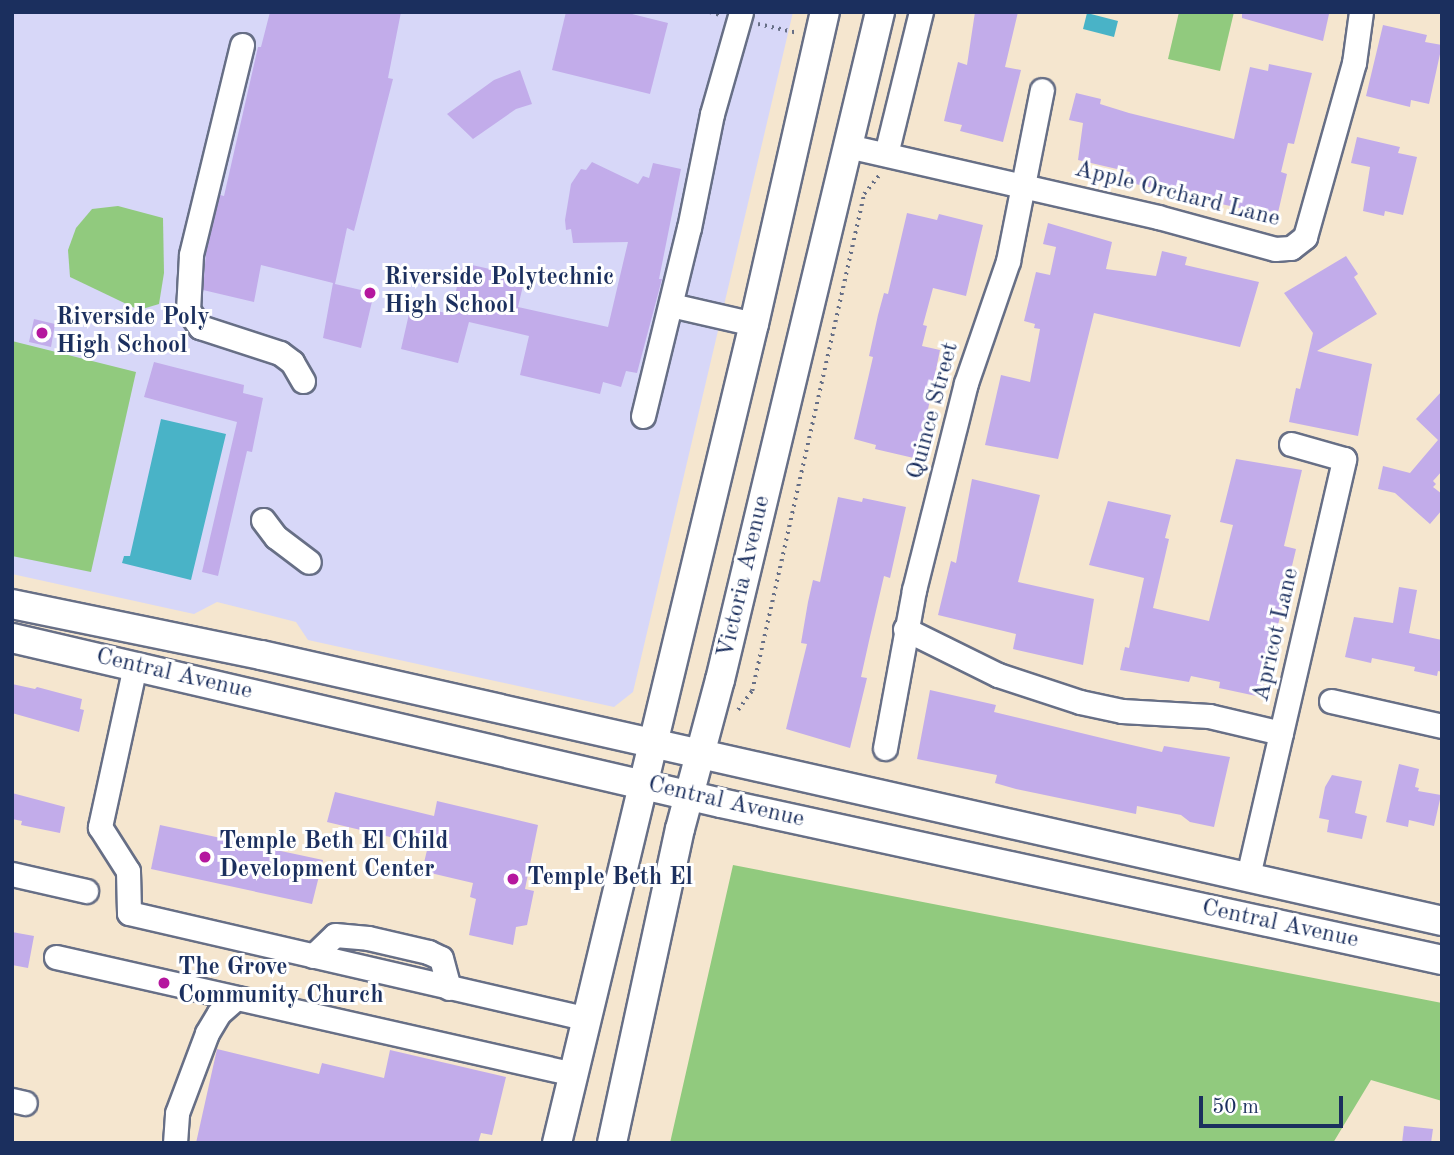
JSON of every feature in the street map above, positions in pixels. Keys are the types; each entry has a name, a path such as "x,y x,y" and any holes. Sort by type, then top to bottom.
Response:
{"main road":[{"name":"Victoria Avenue","path":"557,1143 655,744 824,12"},
{"name":"Victoria Avenue","path":"611,1143 688,795 880,12"},
{"name":"Central Avenue","path":"12,604 261,655 1442,921"},
{"name":"Central Avenue","path":"12,638 643,785 1442,960"}],"street":[{"path":"643,416 671,305 712,114 741,12"},
{"path":"886,154 921,12"},
{"name":"Apple Orchard Lane","path":"848,146 1023,185 1275,249 1291,248 1305,237 1354,63 1361,12"},
{"path":"242,45 191,255 188,310 200,327 280,353 292,362 303,381"},
{"name":"Quince Street","path":"885,748 905,629 966,383 1008,261 1042,90"},
{"path":"671,305 754,324"},
{"name":"Apricot Lane","path":"1248,876 1344,459 1291,444"},
{"path":"263,520 276,537 309,562"},
{"path":"905,629 998,675 1080,702 1122,710 1209,716 1280,733"},
{"path":"135,666 100,827 128,871 130,913 587,1019"},
{"path":"1331,701 1442,726"},
{"path":"12,874 86,891"},
{"path":"56,957 574,1074"},
{"path":"174,1143 177,1113 202,1045 219,1013 236,998"}],"path":[{"path":"734,719 752,691 864,194 879,178 886,154"}],"shaded area":[{"name":"Riverside Polytechnic High School","path":"12,12 793,12 633,692 614,707 308,640 296,622 217,602 194,614 12,574"}],"green space":[{"path":"1179,12 1234,12 1220,71 1168,59"},
{"path":"118,206 163,218 164,273 159,304 139,310 70,277 68,250 76,228 92,209"},
{"path":"12,341 136,372 91,572 12,556"},
{"path":"733,865 1442,1003 1442,1101 1371,1080 1333,1143 670,1143"}],"water":[{"path":"1087,13 1118,21 1114,37 1083,29"},
{"path":"161,419 226,434 191,580 122,563 124,556 130,556"}],"building":[{"path":"270,12 401,12 388,78 393,79 354,231 347,228 335,284 374,293 361,348 323,338 333,283 261,265 254,302 203,290 206,252 220,195 224,196 258,47 261,47"},
{"path":"566,12 624,12 668,23 650,94 552,70"},
{"path":"975,12 1018,12 1005,67 1021,70 1003,142 960,131 962,125 944,121 958,62 967,65"},
{"path":"1242,12 1329,14 1323,41 1242,18"},
{"path":"1383,25 1427,35 1425,42 1442,45 1429,104 1411,100 1410,107 1366,96"},
{"path":"1269,64 1312,73 1294,144 1288,143 1281,172 1287,174 1277,217 1127,182 1130,172 1078,160 1083,123 1069,120 1076,93 1101,99 1100,104 1129,113 1234,139 1250,67 1268,71"},
{"path":"520,70 532,104 516,109 473,139 447,114 494,80"},
{"path":"1357,137 1400,147 1398,153 1417,157 1403,215 1385,211 1384,216 1363,211 1370,167 1351,163"},
{"path":"592,162 638,184 643,176 649,178 653,163 681,169 659,279 662,279 637,373 626,371 621,387 603,382 600,394 520,375 529,336 469,322 458,363 401,349 411,305 450,314 463,263 525,277 518,307 608,327 628,242 573,243 571,229 566,230 565,220 571,184 581,169 586,170"},
{"path":"907,213 937,220 939,214 983,225 966,296 933,288 923,325 927,326 922,346 940,350 918,459 875,449 876,445 854,439 873,357 869,356 878,315 884,293 888,294"},
{"path":"1048,223 1112,242 1106,269 1156,276 1162,251 1187,257 1185,265 1259,282 1240,347 1094,313 1058,459 985,445 1001,375 1030,382 1040,329 1034,328 1035,324 1024,321 1036,272 1050,275 1056,247 1043,244"},
{"path":"1346,256 1358,274 1354,277 1377,314 1317,351 1372,364 1358,436 1289,422 1313,333 1284,293"},
{"name":"Riverside Poly High School","path":"34,319 55,324 51,347 29,342"},
{"path":"154,362 244,385 243,393 263,398 252,452 247,451 218,576 202,572 237,422 144,397"},
{"path":"1442,391 1442,471 1433,481 1436,484 1433,487 1442,494 1442,510 1430,524 1395,493 1378,489 1383,466 1410,473 1438,440 1416,419"},
{"path":"1236,459 1302,470 1284,546 1296,549 1261,697 1219,688 1220,682 1191,676 1189,682 1120,670 1125,647 1129,648 1144,578 1089,565 1108,501 1171,515 1165,538 1169,539 1153,608 1209,621 1233,525 1220,522"},
{"path":"972,479 1040,495 1018,582 1094,599 1083,665 1013,649 1016,634 938,615 951,561 956,563"},
{"path":"838,497 862,502 863,498 906,507 890,578 884,576 861,677 867,678 850,748 786,729 807,644 801,643 808,602 813,580 820,582"},
{"path":"1399,587 1417,590 1409,633 1442,640 1442,672 1438,671 1437,676 1414,671 1415,667 1372,658 1371,663 1345,657 1354,617 1393,623"},
{"path":"12,684 35,689 37,687 82,699 80,709 84,710 79,732 12,713"},
{"path":"930,690 996,705 994,712 1162,752 1164,746 1230,757 1214,827 1190,822 1181,815 1137,806 1136,814 1016,789 995,783 997,775 917,759"},
{"path":"1399,764 1419,769 1415,787 1419,788 1418,791 1441,795 1434,826 1409,820 1408,827 1386,822"},
{"path":"1332,775 1362,781 1355,813 1367,816 1362,839 1327,832 1329,820 1319,818 1325,787"},
{"path":"335,792 434,816 437,801 538,825 525,889 534,891 527,925 516,927 513,945 469,935 476,899 470,897 473,883 422,871 428,846 327,822"},
{"path":"12,793 65,807 60,833 21,825 22,821 12,819"},
{"path":"160,825 323,860 312,904 151,869"},
{"path":"12,932 34,936 28,968 12,965"},
{"path":"217,1049 319,1074 322,1063 384,1078 390,1050 506,1077 492,1135 481,1133 478,1143 196,1143"},
{"path":"1404,1126 1433,1129 1431,1143 1402,1143"}],"place":[{"name":"Riverside Polytechnic High School","path":"370,293"},
{"name":"Riverside Poly High School","path":"42,333"},
{"name":"Temple Beth El Child Development Center","path":"205,857"},
{"name":"Temple Beth El","path":"513,879"},
{"name":"The Grove Community Church","path":"164,983"}]}
